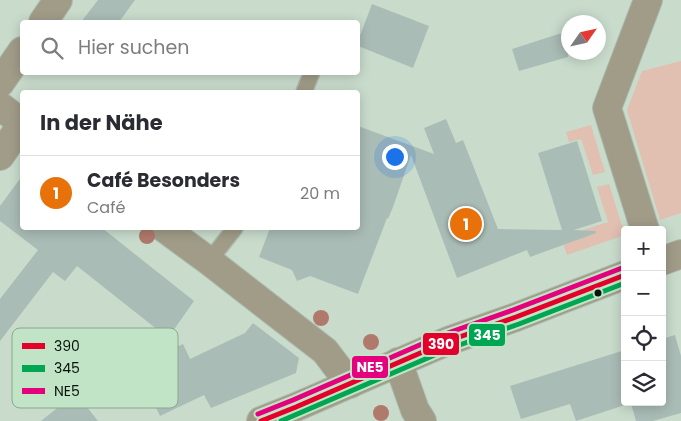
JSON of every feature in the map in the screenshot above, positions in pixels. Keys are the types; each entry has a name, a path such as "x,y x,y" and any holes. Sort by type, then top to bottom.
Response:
{"street":[{"path":"44,20 58,0"},
{"path":"644,226 607,108 648,0"},
{"path":"0,83 20,54"},
{"path":"0,106 20,122"},
{"path":"0,156 20,127"},
{"path":"167,230 210,261 325,351 350,384"},
{"path":"666,260 681,254"},
{"path":"262,421 448,341 621,277"},
{"path":"398,362 415,410 422,421"}],"lane":[{"path":"305,90 311,75"},
{"path":"210,261 233,230"}],"shaded area":[{"path":"681,61 681,213 660,220 627,110 642,71"},
{"path":"591,125 605,172 593,175 581,139 569,142 566,132"},
{"path":"609,184 622,226 621,236 567,255 561,237 608,222 597,187"}],"building":[{"path":"98,0 135,0 120,20 83,20"},
{"path":"372,4 429,26 413,68 360,47 360,36"},
{"path":"561,33 561,59 519,71 512,49"},
{"path":"446,119 456,143 463,140 498,229 562,230 538,153 577,141 602,221 574,230 596,231 596,233 530,257 527,250 457,278 411,155 393,207 358,294 310,276 297,281 292,270 259,257 269,230 360,230 360,127 434,154 424,128"},
{"path":"20,179 20,230 105,230 194,301 175,328 155,328 77,266 65,281 53,272 0,341 0,299 38,250 0,221 0,206"},
{"path":"253,323 299,358 296,373 211,408 204,395 178,407 178,346 183,344 190,359 245,333"},
{"path":"675,335 681,356 681,413 653,421 636,421 632,406 666,406 666,338"},
{"path":"621,351 622,406 576,421 570,404 521,419 510,386"},
{"path":"57,408 88,408 98,421 41,421"},
{"path":"156,408 177,408 160,416"}],"transit line":[{"name":"NE5","path":"258,414 445,334 621,268"},
{"name":"390","path":"261,421 448,341 621,277"},
{"name":"345","path":"281,421 451,348 621,285"}],"place":[{"name":"Café Besonders","path":"466,224"}]}
